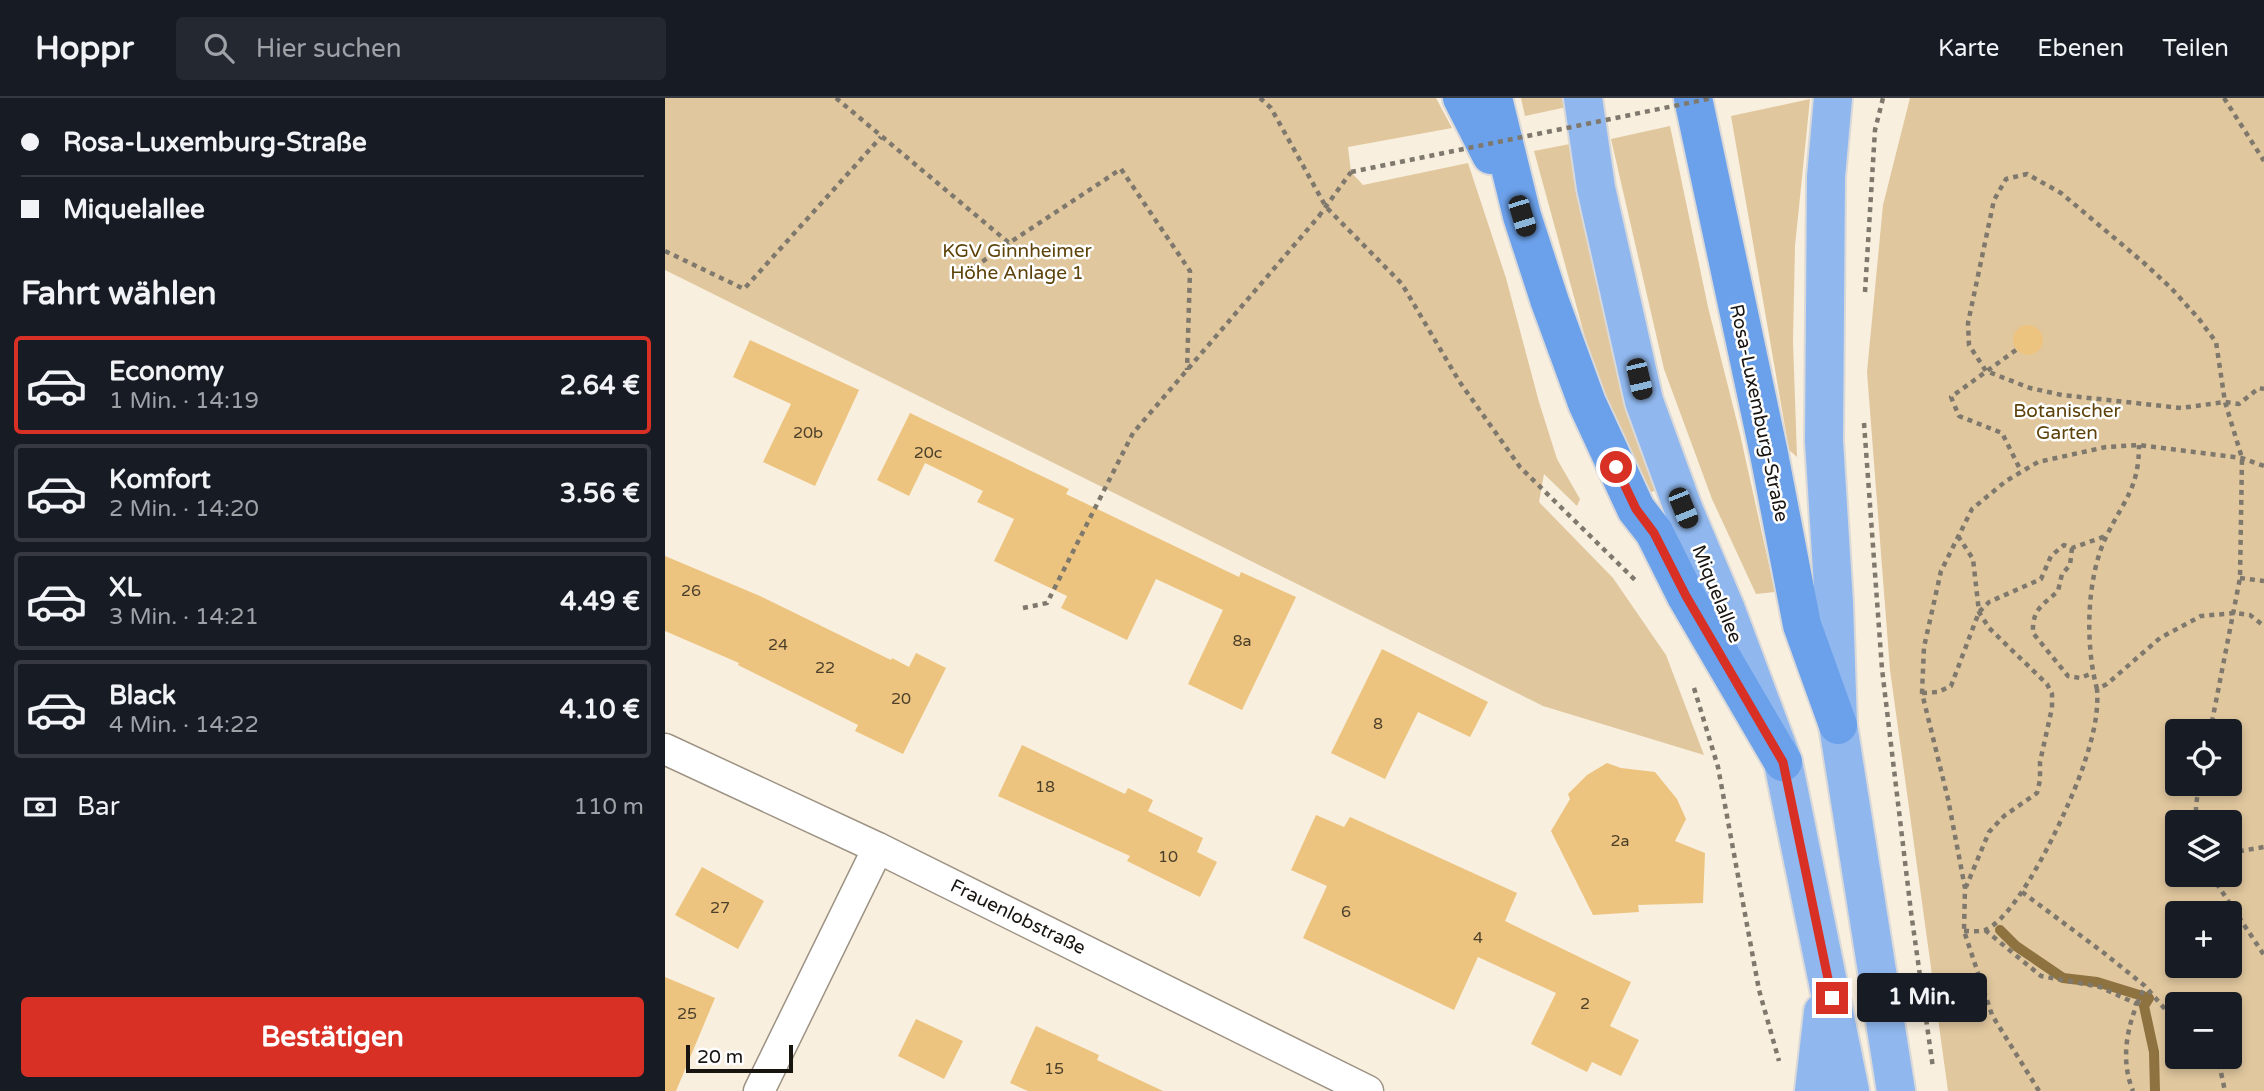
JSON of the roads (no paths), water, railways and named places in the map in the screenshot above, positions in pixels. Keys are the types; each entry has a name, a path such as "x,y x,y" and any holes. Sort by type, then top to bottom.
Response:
{"highway":[{"path":"1462,98 1522,216"},
{"path":"1493,98 1522,216 1587,403 1636,509 1654,533 1686,596 1783,762"},
{"name":"Rosa-Luxemburg-Straße","path":"1693,98 1769,454 1802,625 1838,725"}],"main road":[{"name":"Miquelallee","path":"1583,98 1595,188 1644,401 1783,762 1850,1091"},
{"path":"1833,98 1826,189 1824,441 1838,725 1896,1091"},
{"path":"1814,1091 1827,975"}],"street":[{"name":"Frauenlobstraße","path":"665,749 878,848 1368,1091"},
{"path":"759,1091 878,848"}],"waterway":[{"path":"2000,930 2016,946 2063,978 2097,982 2149,998 2144,1006 2154,1052 2155,1091"}],"park label":[{"name":"KGV Ginnheimer Höhe Anlage 1","path":"1017,262"},
{"name":"Botanischer Garten","path":"2067,422"}]}
